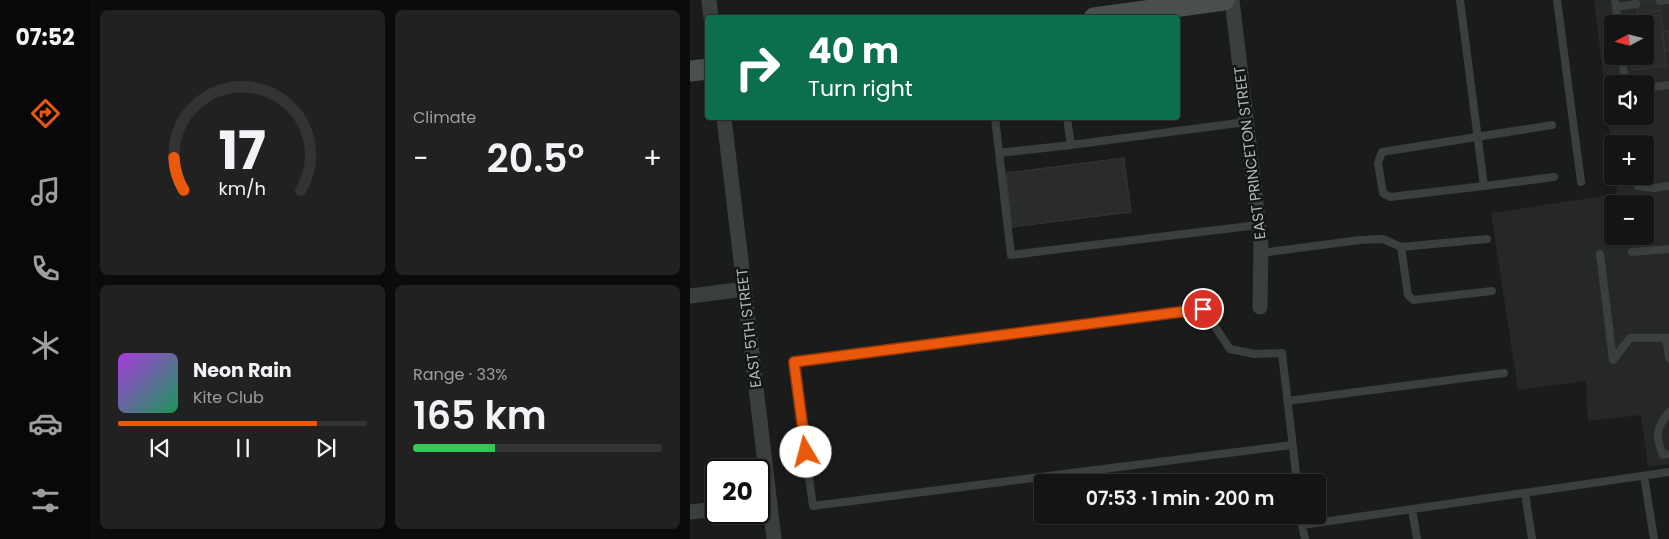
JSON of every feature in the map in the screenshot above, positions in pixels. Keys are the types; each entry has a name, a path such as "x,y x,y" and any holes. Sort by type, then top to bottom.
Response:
{"street":[{"path":"709,0 711,15"},
{"path":"1116,15 1224,0"},
{"name":"EAST PRINCETON STREET","path":"1232,0 1258,225 1260,307"},
{"path":"690,71 705,69"},
{"name":"EAST 5TH STREET","path":"724,120 744,290 760,459"},
{"path":"690,296 744,290"},
{"path":"690,512 705,510"},
{"name":"EAST 5TH STREET","path":"770,524 774,539"}],"lane":[{"path":"1460,0 1484,186"},
{"path":"1557,0 1581,182"},
{"path":"1660,1 1669,0"},
{"path":"1615,3 1636,4"},
{"path":"1654,87 1669,85"},
{"path":"995,120 1011,255 1258,225"},
{"path":"1067,120 1071,145"},
{"path":"999,153 1246,122"},
{"path":"1552,125 1382,152 1378,163 1383,194 1390,197 1554,177"},
{"path":"1638,186 1654,188 1669,186"},
{"path":"1260,252 1360,240 1383,239 1401,247 1487,239"},
{"path":"1401,247 1408,295 1413,300 1492,291"},
{"path":"1632,252 1669,249"},
{"path":"1600,254 1613,360 1630,338 1668,338 1669,358"},
{"path":"1292,445 813,506 794,362 1203,309 1230,349 1255,354 1282,353 1296,474"},
{"path":"1287,401 1504,373"},
{"path":"1669,412 1659,424 1658,441 1663,454 1669,454"},
{"path":"1305,539 1302,525 1669,472"},
{"path":"1644,476 1654,539"},
{"path":"1525,493 1532,539"},
{"path":"1412,509 1417,539"}],"shaded area":[{"path":"1594,0 1669,0 1669,464 1648,467 1641,415 1588,421 1586,381 1518,390 1491,213 1604,196 1604,245 1654,245 1654,195 1610,195 1617,194 1616,185 1654,185 1654,135 1610,135 1609,125 1654,125 1654,75 1604,75 1604,84"}],"building":[{"path":"1636,0 1660,0 1661,11 1638,14"},
{"path":"1661,15 1666,66 1632,70 1632,65 1654,65 1654,16"},
{"path":"1662,31 1669,31 1669,51 1665,52"},
{"path":"1124,158 1131,212 1012,227 1006,173"}],"route":[{"path":"806,452 794,362 1203,309"}]}
